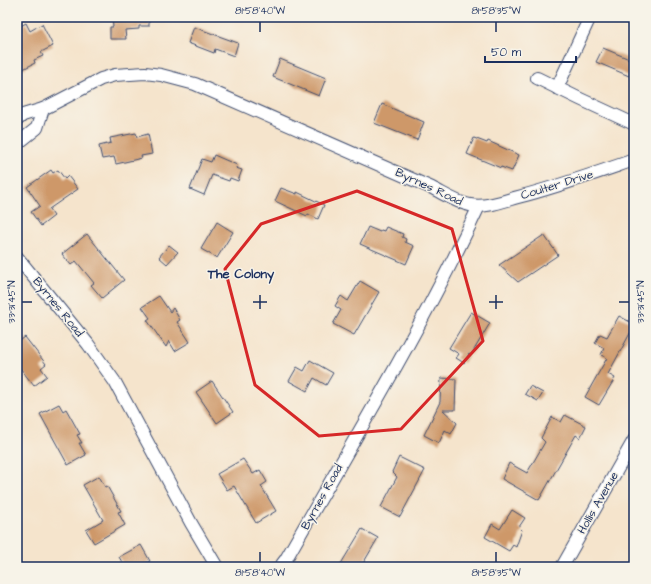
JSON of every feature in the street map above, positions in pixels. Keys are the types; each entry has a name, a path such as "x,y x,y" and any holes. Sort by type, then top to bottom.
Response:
{"street":[{"path":"557,88 590,17"},
{"name":"Byrnes Road","path":"17,120 23,115 43,109 101,79 130,73 161,74 195,84 461,202 479,206 454,259 394,368 286,559 280,567"},
{"path":"538,78 634,124"},
{"path":"17,144 37,128 43,109"},
{"name":"Coulter Drive","path":"479,206 495,204 572,182 634,160"},
{"name":"Byrnes Road","path":"17,257 88,344 115,382 216,567"},
{"name":"Hollis Avenue","path":"562,567 634,440"}],"highlighted area":[{"path":"357,191 452,229 483,341 401,429 319,436 255,385 225,269 261,224"}],"building":[{"path":"112,17 149,17 149,26 139,26 139,29 125,30 126,39 110,39 110,27 113,27"},
{"path":"26,23 30,31 42,24 53,46 41,52 43,56 34,60 35,63 23,69 17,57 17,28"},
{"path":"194,27 238,43 234,56 215,49 214,53 188,43"},
{"path":"603,48 634,61 629,76 596,62"},
{"path":"280,59 326,78 319,96 273,77"},
{"path":"382,104 424,122 417,140 374,123"},
{"path":"136,133 137,137 148,134 152,154 116,164 114,157 102,159 99,146 111,143 110,138"},
{"path":"474,138 487,143 488,141 519,155 512,171 467,154"},
{"path":"214,155 237,165 236,168 242,170 238,181 230,178 229,181 212,175 204,195 190,189 202,159 211,162"},
{"path":"51,170 53,173 58,170 65,179 68,176 78,189 49,209 54,216 41,226 31,212 40,206 27,187"},
{"path":"281,188 297,194 297,192 324,205 318,219 308,214 307,216 275,201"},
{"path":"217,222 233,232 217,258 201,249"},
{"path":"368,227 380,232 381,230 384,231 386,227 403,234 402,237 406,239 405,242 414,246 406,264 360,244"},
{"path":"87,234 124,280 102,298 91,285 94,283 76,261 71,265 62,254"},
{"path":"544,235 558,255 518,282 499,265"},
{"path":"169,245 178,252 167,264 159,257"},
{"path":"360,281 379,292 354,335 333,324 341,310 335,306 341,296 348,301"},
{"path":"159,296 170,312 173,308 180,320 177,322 190,342 175,351 169,341 166,347 147,320 150,318 142,307"},
{"path":"471,312 490,323 471,355 469,354 464,363 456,358 459,354 449,348"},
{"path":"619,316 634,324 634,326 608,374 615,378 599,405 585,397 607,358 601,355 604,348 595,343 600,334 607,337"},
{"path":"25,337 46,364 41,368 47,376 34,386 17,364 17,343"},
{"path":"310,360 333,373 326,385 314,378 307,391 289,381 297,367 304,371"},
{"path":"441,378 456,379 455,410 443,410 457,423 451,434 445,430 439,443 424,435 440,402"},
{"path":"212,381 233,412 217,423 196,392"},
{"path":"530,386 543,393 538,401 525,394"},
{"path":"59,404 63,411 66,409 80,434 77,435 82,443 79,443 86,455 68,465 40,414"},
{"path":"565,415 586,426 580,438 576,435 539,500 502,479 509,463 527,473 545,442 541,438 552,417 561,422"},
{"path":"399,457 425,470 400,517 381,507 397,477 392,472"},
{"path":"243,459 253,474 260,470 267,482 261,486 276,511 256,523 234,486 227,490 217,474"},
{"path":"99,476 105,487 107,486 121,511 118,512 125,525 94,543 86,530 103,520 83,485"},
{"path":"512,510 525,518 519,527 522,530 516,547 513,545 509,551 485,537 492,524 500,529"},
{"path":"362,529 378,538 361,567 339,567"},
{"path":"141,545 150,561 146,563 148,567 125,567 119,557"}],"district":[{"name":"The Colony","path":"241,274"}]}
